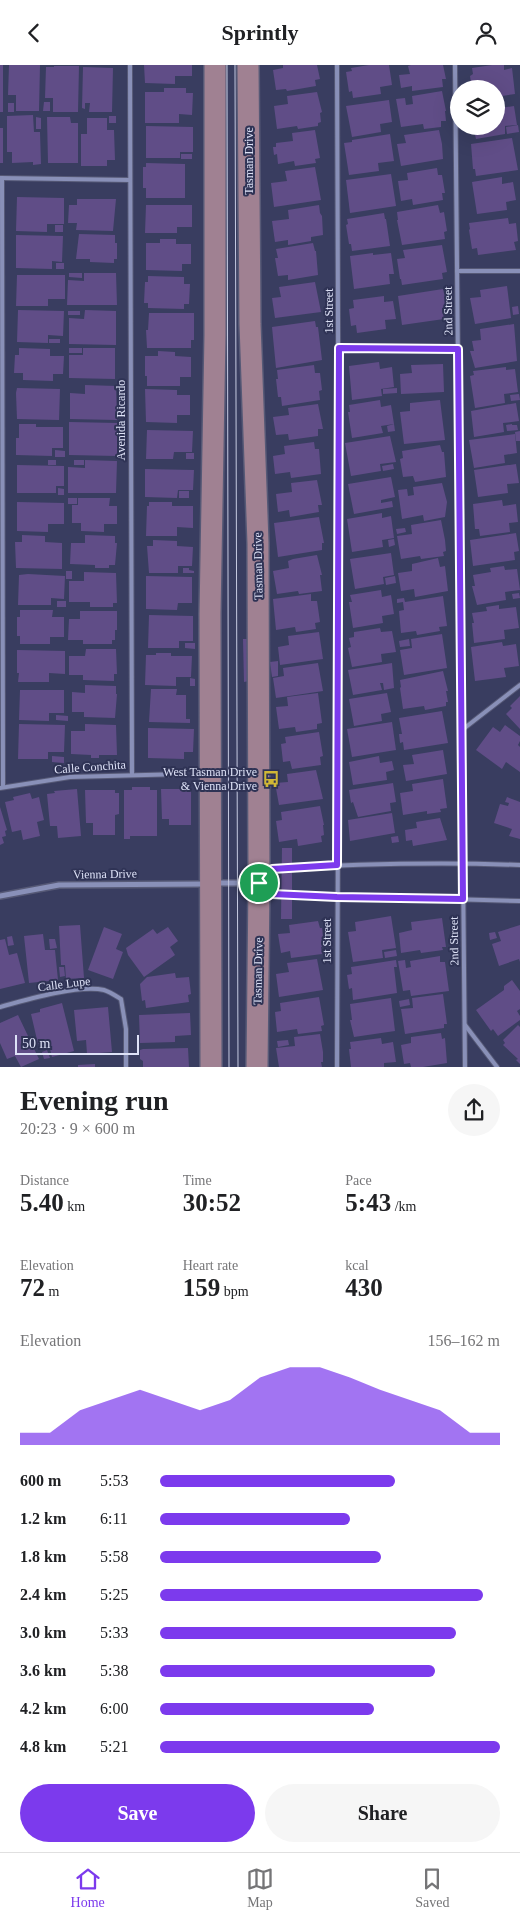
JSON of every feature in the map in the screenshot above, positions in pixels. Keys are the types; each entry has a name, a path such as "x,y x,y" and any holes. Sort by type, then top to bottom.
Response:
{"street":[{"path":"211,1067 210,614 215,335 215,65"},
{"name":"Tasman Drive","path":"248,65 250,324 258,543 259,883 257,1067"},
{"name":"Vienna Drive","path":"0,896 59,885 259,883"}],"lane":[{"name":"Avenida Ricardo","path":"130,65 132,774"},
{"name":"1st Street","path":"337,65 339,348 337,1067"},
{"name":"2nd Street","path":"455,65 465,1067"},
{"path":"2,787 1,177 130,180"},
{"path":"457,271 520,271"},
{"path":"339,348 458,349"},
{"path":"462,730 520,685"},
{"name":"Calle Conchita","path":"2,787 70,777 182,774"},
{"path":"520,865 463,863 337,865 272,869 259,883 272,894 520,901"},
{"name":"Calle Lupe","path":"0,1007 38,996 81,990 104,990 121,999 126,1029 126,1067"},
{"path":"464,1025 497,1067"}],"building":[{"path":"0,65 3,65 3,112 0,112"},
{"path":"9,65 40,65 39,111 16,111 16,95 8,95"},
{"path":"144,65 192,65 192,76 175,76 175,84 145,83"},
{"path":"283,65 317,65 320,79 315,80 316,86 287,91 286,89 276,90 273,70 283,68"},
{"path":"369,65 389,65 392,85 380,87 381,94 353,98 352,91 349,92 346,72 352,71 351,68"},
{"path":"443,65 446,79 442,79 443,87 412,91 412,86 401,88 399,75 410,74 408,66"},
{"path":"504,65 504,70 512,68 515,94 505,96 505,80 471,80 470,76 473,74 472,68"},
{"path":"79,66 78,112 53,112 53,98 45,98 46,67"},
{"path":"83,67 113,68 112,112 89,112 90,103 85,103 85,109 82,108"},
{"path":"164,88 186,88 186,93 193,93 192,115 179,114 179,123 145,123 145,92 164,92"},
{"path":"442,91 446,121 441,121 441,127 424,129 423,124 401,127 396,99 405,98 406,105 413,104 412,96"},
{"path":"317,92 322,112 320,113 321,122 318,123 318,126 298,129 297,126 277,129 274,106 288,104 287,96"},
{"path":"389,100 392,122 380,124 381,132 352,137 346,106"},
{"path":"44,102 50,102 50,111 43,111"},
{"path":"8,103 14,103 14,112 8,112"},
{"path":"514,106 517,125 505,126 505,107"},
{"path":"33,115 34,132 40,132 41,164 33,165 33,162 12,163 12,152 7,152 7,116"},
{"path":"109,116 116,116 116,123 109,123"},
{"path":"36,117 41,118 41,129 36,129"},
{"path":"47,117 70,117 71,123 78,123 78,163 48,163"},
{"path":"87,118 107,118 107,130 114,130 115,160 107,160 107,166 81,166 81,134 87,134"},
{"path":"518,125 519,132 507,134 506,127"},
{"path":"146,126 193,127 193,152 180,152 180,158 146,158"},
{"path":"0,128 3,128 3,163 0,163"},
{"path":"315,130 320,158 315,159 316,163 295,166 294,161 278,164 277,154 274,155 273,147 276,147 276,143 293,141 292,133"},
{"path":"439,130 443,159 401,166 397,144 406,143 404,135"},
{"path":"390,134 394,161 378,163 379,171 349,175 344,143"},
{"path":"475,135 499,135 476,139"},
{"path":"512,138 518,170 476,176 475,169 473,169 471,144"},
{"path":"181,154 192,154 192,159 181,159"},
{"path":"146,163 185,164 185,198 146,198 146,188 143,188 143,167 146,167"},
{"path":"315,167 321,200 274,207 271,183 287,181 285,171"},
{"path":"437,168 438,175 442,175 445,193 442,193 443,200 413,205 412,199 401,201 398,181 408,180 407,173"},
{"path":"391,174 396,206 350,213 346,180"},
{"path":"502,177 502,184 513,182 516,200 506,202 507,210 477,214 472,182"},
{"path":"17,197 64,198 64,224 47,224 47,232 16,231"},
{"path":"77,199 116,199 113,231 76,230 77,223 68,223 69,205 77,205"},
{"path":"146,205 192,205 192,227 177,227 177,233 145,233"},
{"path":"319,205 322,216 323,235 311,237 311,241 288,245 288,240 275,242 272,221 289,219 288,210"},
{"path":"438,205 440,213 444,212 447,231 444,232 445,239 402,245 397,212"},
{"path":"384,213 390,246 352,251 346,225 348,224 347,219"},
{"path":"508,218 509,224 516,223 518,241 514,242 516,250 478,255 477,248 472,249 469,223"},
{"path":"55,225 63,225 63,232 55,232"},
{"path":"79,234 115,235 117,259 114,259 114,263 90,262 90,259 76,259"},
{"path":"16,235 63,236 62,262 52,261 52,269 16,268"},
{"path":"160,239 176,239 176,244 191,244 191,264 182,264 182,271 146,270 146,243 160,243"},
{"path":"313,243 316,251 318,275 288,280 288,275 278,276 275,258 278,258 276,249"},
{"path":"442,245 447,272 442,273 443,279 402,285 397,259 405,258 403,250"},
{"path":"373,253 373,255 391,253 394,274 389,274 390,284 354,289 350,256"},
{"path":"56,263 64,263 64,269 56,269"},
{"path":"69,273 82,273 82,278 69,277"},
{"path":"84,273 116,273 117,305 67,305 68,280 84,281"},
{"path":"17,275 65,275 65,299 48,299 48,306 16,306"},
{"path":"148,276 184,277 184,284 190,284 189,304 184,304 184,309 148,308 148,303 144,303 145,282 148,282"},
{"path":"315,282 321,312 275,318 272,298 281,297 279,287"},
{"path":"507,286 511,318 475,324 470,298 481,297 480,290"},
{"path":"443,289 447,307 442,308 444,319 402,325 398,296"},
{"path":"384,296 384,302 393,301 396,319 385,320 386,329 357,333 356,325 351,326 349,309 354,308 353,300"},
{"path":"518,306 519,314 513,315 512,307"},
{"path":"18,310 64,311 63,336 48,335 48,343 17,342"},
{"path":"85,310 116,311 116,345 69,344 69,318 84,319"},
{"path":"68,311 80,311 80,315 68,315"},
{"path":"149,313 194,313 194,340 191,340 191,348 147,348 146,330 148,330"},
{"path":"315,321 316,327 318,327 322,360 276,368 272,327"},
{"path":"514,324 517,361 475,368 470,351 474,351 472,341 481,340 480,329"},
{"path":"49,339 60,339 60,343 49,343"},
{"path":"19,348 50,349 50,356 64,356 63,374 53,374 53,381 23,380 23,373 14,373 15,355 19,355"},
{"path":"69,348 82,348 82,353 69,353"},
{"path":"83,348 115,348 115,379 69,378 69,355 83,355"},
{"path":"158,351 175,352 175,356 191,357 191,377 180,377 180,386 147,386 145,356 158,356"},
{"path":"379,362 380,369 392,367 394,387 381,389 382,396 352,400 349,366"},
{"path":"443,364 444,392 401,394 400,374 412,373 411,365"},
{"path":"314,365 315,373 320,373 322,390 319,391 320,400 282,406 281,397 278,397 277,370"},
{"path":"506,367 506,370 515,369 518,392 504,394 505,403 475,408 470,376 474,375 473,371"},
{"path":"85,385 116,386 117,420 70,419 70,393 85,394"},
{"path":"17,388 60,389 59,420 17,419"},
{"path":"397,388 397,393 383,394 383,389"},
{"path":"145,389 177,390 177,395 190,395 190,415 177,415 177,423 146,422"},
{"path":"519,394 520,400 511,401 510,395"},
{"path":"380,400 381,407 391,405 394,424 381,426 383,433 352,438 348,412 350,412 349,405"},
{"path":"440,400 445,440 404,444 400,412 410,411 410,403"},
{"path":"516,403 519,421 503,423 504,432 474,437 471,411"},
{"path":"318,404 323,429 318,429 318,436 289,440 288,434 276,435 273,417 289,415 288,408"},
{"path":"69,422 117,423 117,456 69,455"},
{"path":"19,424 36,424 36,427 63,427 63,448 52,448 52,456 16,455 16,438 19,438"},
{"path":"394,424 395,431 388,432 387,426"},
{"path":"506,425 517,425 518,430 507,431"},
{"path":"147,430 193,431 192,452 174,452 173,459 146,459"},
{"path":"520,431 520,441 516,441 515,432"},
{"path":"515,434 517,453 504,455 505,463 474,468 469,440"},
{"path":"390,436 396,462 380,464 381,471 351,476 345,443"},
{"path":"314,442 315,449 319,449 321,474 291,478 290,472 275,474 273,456 285,454 284,446"},
{"path":"440,445 442,452 444,452 446,477 415,482 413,476 403,477 400,459 403,458 402,451"},
{"path":"55,450 65,451 65,457 55,457"},
{"path":"186,453 194,453 194,459 186,459"},
{"path":"48,460 56,460 56,465 48,465"},
{"path":"74,460 84,460 84,465 74,465"},
{"path":"85,460 117,461 116,493 68,493 68,467 85,468"},
{"path":"393,464 394,469 383,471 382,466"},
{"path":"516,464 519,483 507,484 508,493 478,497 474,470"},
{"path":"17,465 64,466 64,486 56,486 56,493 17,493"},
{"path":"145,469 194,470 193,490 178,490 177,498 145,497"},
{"path":"391,477 395,497 381,500 381,503 392,501 393,507 354,514 348,484"},
{"path":"317,480 322,505 318,505 319,512 290,517 289,510 278,512 276,494 292,492 291,483"},
{"path":"442,483 447,502 445,517 424,521 423,515 402,519 398,490 407,489 408,496 414,495 413,487"},
{"path":"58,488 64,489 64,495 58,495"},
{"path":"179,491 189,491 189,498 179,498"},
{"path":"68,498 77,498 77,504 68,504"},
{"path":"78,498 110,498 109,506 117,506 117,524 104,524 104,532 81,531 81,523 72,523 72,505 78,505"},
{"path":"502,500 503,506 516,504 518,522 509,523 510,532 480,536 479,529 475,529 473,504"},
{"path":"17,502 64,503 64,524 48,524 48,532 17,531"},
{"path":"149,502 172,502 172,506 193,506 193,528 177,527 177,536 146,536 147,506 149,506"},
{"path":"382,513 382,518 391,516 394,538 382,540 383,547 352,552 347,519"},
{"path":"319,517 324,543 322,543 322,550 278,557 274,523"},
{"path":"441,520 446,551 443,552 444,556 421,559 420,556 401,559 397,536 412,534 411,525"},
{"path":"405,528 406,532 397,534 396,529"},
{"path":"516,533 519,551 514,552 515,560 473,566 470,540"},
{"path":"22,535 45,536 45,542 62,543 62,569 16,568 15,542 22,542"},
{"path":"85,535 115,536 115,543 117,543 115,565 109,565 109,568 95,568 95,565 70,564 71,543 85,543"},
{"path":"394,539 395,545 389,547 388,540"},
{"path":"153,540 177,541 177,546 193,547 192,566 178,566 178,573 149,573 147,546 153,546"},
{"path":"391,553 394,575 383,577 384,584 355,589 350,559"},
{"path":"317,555 322,575 320,575 322,591 299,594 298,591 277,594 273,571 289,568 288,561 293,559"},
{"path":"438,558 440,567 445,566 448,591 415,597 414,589 401,591 398,573 412,571 412,564"},
{"path":"504,566 505,570 517,569 520,590 505,592 506,600 477,605 472,586 475,586 473,575 491,572 490,568"},
{"path":"183,568 189,568 194,573 183,573"},
{"path":"66,571 72,571 72,579 66,579"},
{"path":"84,572 116,573 117,603 113,603 113,607 90,607 90,602 69,602 69,581 84,581"},
{"path":"19,575 65,576 64,599 51,598 51,605 18,605"},
{"path":"146,576 192,577 192,603 178,603 177,610 146,609"},
{"path":"395,576 396,583 386,585 385,578"},
{"path":"381,590 382,597 391,595 394,614 382,616 383,623 353,628 349,602 352,602 350,595"},
{"path":"519,593 520,598 513,599 512,594"},
{"path":"311,594 311,601 317,601 320,622 315,623 316,629 296,632 295,627 276,630 273,599"},
{"path":"443,596 447,626 439,627 440,631 417,635 416,631 401,633 399,611 404,610 403,602 397,603 397,599 404,598 405,602"},
{"path":"57,601 66,601 66,607 57,607"},
{"path":"499,605 499,609 516,607 519,628 504,630 505,639 474,643 472,613 487,611 486,607"},
{"path":"20,610 53,610 52,617 64,617 64,637 50,637 50,644 20,644 20,636 17,636 17,617 20,617"},
{"path":"80,611 117,611 117,630 115,630 115,640 112,640 112,644 83,644 83,640 68,640 69,619 80,619"},
{"path":"149,615 193,616 193,641 179,641 179,648 148,648"},
{"path":"380,628 381,632 392,631 396,652 381,654 382,662 352,667 348,648 351,647 349,638 354,637 354,632"},
{"path":"319,632 323,659 280,665 278,647 289,645 288,636"},
{"path":"442,634 447,668 404,675 400,650 412,648 411,639"},
{"path":"243,639 249,639 249,681 244,682"},
{"path":"409,639 410,646 400,647 399,641"},
{"path":"502,642 503,646 516,644 519,666 504,668 506,677 475,681 471,647"},
{"path":"185,643 195,643 195,649 185,648"},
{"path":"86,649 116,649 117,674 114,674 114,681 83,680 83,675 69,675 69,656 85,656"},
{"path":"17,650 65,651 65,674 49,673 49,682 18,682"},
{"path":"156,653 171,653 171,656 192,656 191,677 176,677 176,686 145,685 146,655 156,655"},
{"path":"278,661 278,676 272,677 270,662"},
{"path":"318,663 323,691 276,698 273,678 284,676 283,668"},
{"path":"392,663 394,688 384,690 383,683 380,683 382,690 353,695 348,670"},
{"path":"443,671 448,691 446,691 448,702 446,702 446,706 425,710 424,706 403,709 400,680"},
{"path":"190,678 195,679 195,686 190,686"},
{"path":"85,685 116,686 115,718 84,717 84,712 72,712 72,692 85,693"},
{"path":"151,689 177,689 176,695 186,695 186,719 190,719 190,723 149,722"},
{"path":"20,690 64,690 64,713 49,713 49,721 19,720"},
{"path":"318,693 322,723 317,724 317,729 296,732 295,727 279,729 276,707 288,706 287,697"},
{"path":"387,693 391,712 381,714 382,721 354,726 349,699"},
{"path":"520,696 520,729 506,714 512,708 510,706"},
{"path":"442,711 448,743 404,750 403,742 400,743 399,734 402,734 399,718"},
{"path":"56,715 68,716 68,721 56,720"},
{"path":"392,722 396,750 352,757 347,729"},
{"path":"19,724 65,725 64,752 48,752 48,759 18,759"},
{"path":"85,724 116,725 117,755 99,755 99,758 91,758 91,755 71,754 71,731 85,731"},
{"path":"505,725 520,736 518,745 520,747 520,772 506,762 502,769 476,750 493,727 500,732"},
{"path":"148,728 194,729 193,752 184,752 184,759 148,758"},
{"path":"319,732 323,756 320,757 321,765 292,769 290,761 283,762 281,744 286,743 285,737"},
{"path":"443,750 447,774 406,781 403,765 414,764 412,755"},
{"path":"52,756 64,757 64,763 52,762"},
{"path":"379,756 380,763 392,761 394,770 386,772 387,780 353,785 349,762"},
{"path":"316,770 323,799 279,805 275,783 288,782 287,774"},
{"path":"443,779 447,808 440,809 441,812 427,814 427,811 403,815 400,793 413,791 412,784"},
{"path":"393,783 396,802 390,803 391,811 358,817 353,802 351,803 349,790"},
{"path":"132,787 150,787 150,790 157,790 157,836 130,836 130,839 124,839 124,790 132,790"},
{"path":"77,789 81,836 58,838 57,826 50,826 47,794 55,793 54,791"},
{"path":"161,789 191,789 191,825 169,825 169,819 162,819"},
{"path":"85,790 115,790 115,793 119,793 119,814 115,815 115,835 93,835 93,823 86,823"},
{"path":"30,793 32,799 39,797 44,820 37,822 40,836 23,840 21,830 12,832 5,802 14,800 13,797"},
{"path":"507,797 520,802 520,839 509,836 512,829 494,823 500,804 508,806 509,803 505,802"},
{"path":"320,806 324,825 324,835 321,836 322,842 298,846 297,839 279,842 276,821 282,820 281,812"},
{"path":"0,807 7,830 5,831 6,836 2,837 4,843 0,845"},
{"path":"392,813 395,833 350,841 348,820"},
{"path":"440,818 447,840 413,846 412,840 406,841 405,830 417,828 416,822"},
{"path":"398,836 399,842 392,843 391,837"},
{"path":"282,848 292,848 292,919 281,919"},
{"path":"391,916 396,948 382,950 383,958 353,962 348,932 356,931 355,922"},
{"path":"442,918 446,947 442,947 443,950 421,953 420,950 401,953 399,933 412,930 411,922"},
{"path":"318,921 320,928 322,928 324,946 321,947 322,954 291,958 290,951 281,953 278,934 290,933 289,925"},
{"path":"80,925 84,978 66,979 65,965 61,965 59,926"},
{"path":"520,925 520,962 519,959 499,966 492,944 501,941 498,932"},
{"path":"104,927 122,934 116,949 123,952 113,979 88,970"},
{"path":"168,927 178,941 170,947 175,955 144,977 128,955 126,948 153,929 157,934"},
{"path":"495,932 497,938 490,940 489,933"},
{"path":"43,934 45,950 55,950 58,980 29,983 24,936"},
{"path":"12,936 14,945 8,946 7,937"},
{"path":"5,939 9,955 17,953 25,983 0,989 0,940"},
{"path":"49,939 55,939 57,948 50,949"},
{"path":"396,950 397,956 385,958 384,952"},
{"path":"440,956 440,962 445,962 449,991 411,996 410,990 403,991 398,961 405,960 406,968 411,967 410,961"},
{"path":"317,959 323,990 279,997 276,974 289,972 287,963"},
{"path":"396,960 397,967 394,967 397,993 353,1000 352,988 349,989 347,975 352,974 351,967"},
{"path":"59,967 64,967 65,976 60,977"},
{"path":"175,973 176,978 189,977 191,994 188,995 189,1002 146,1008 145,1000 142,1001 140,984 147,977"},
{"path":"512,980 520,991 520,1009 517,1011 520,1020 498,1036 493,1029 491,1031 476,1010 504,990 504,986"},
{"path":"443,994 447,1024 444,1024 444,1028 405,1034 401,1009 413,1008 412,998"},
{"path":"319,997 324,1025 321,1026 322,1031 298,1034 297,1029 277,1032 275,1012 281,1011 280,1003"},
{"path":"391,998 395,1031 354,1037 350,1020 352,1020 350,1004"},
{"path":"409,999 410,1005 400,1007 399,1001"},
{"path":"62,1003 74,1051 52,1057 48,1041 38,1044 31,1014 40,1012 40,1009"},
{"path":"108,1007 112,1052 87,1054 86,1040 77,1041 74,1010"},
{"path":"190,1013 191,1035 175,1036 175,1042 140,1043 139,1015"},
{"path":"18,1015 39,1059 21,1067 15,1056 7,1059 0,1043 0,1023"},
{"path":"518,1025 520,1027 520,1064 516,1060 518,1059 503,1045 505,1043 503,1040"},
{"path":"441,1033 442,1039 445,1038 447,1063 423,1067 411,1067 410,1063 404,1064 401,1045 411,1043 411,1037"},
{"path":"320,1034 323,1052 322,1067 279,1067 276,1048 295,1046 294,1037"},
{"path":"381,1038 382,1044 393,1042 396,1062 384,1063 384,1067 351,1067 350,1042"},
{"path":"288,1040 289,1045 278,1047 277,1041"},
{"path":"188,1048 189,1067 143,1067 143,1061 140,1059 140,1050 143,1049"},
{"path":"47,1050 50,1058 44,1059 42,1052"},
{"path":"95,1064 95,1067 78,1067 78,1065"}],"tram line":[{"path":"227,65 229,1067"},
{"path":"235,65 238,1067"}],"place":[{"name":"West Tasman Drive & Vienna Drive","path":"271,779"}],"route":[{"path":"339,348 458,349 463,899 272,894 259,883 272,869 337,865 339,348"}]}
